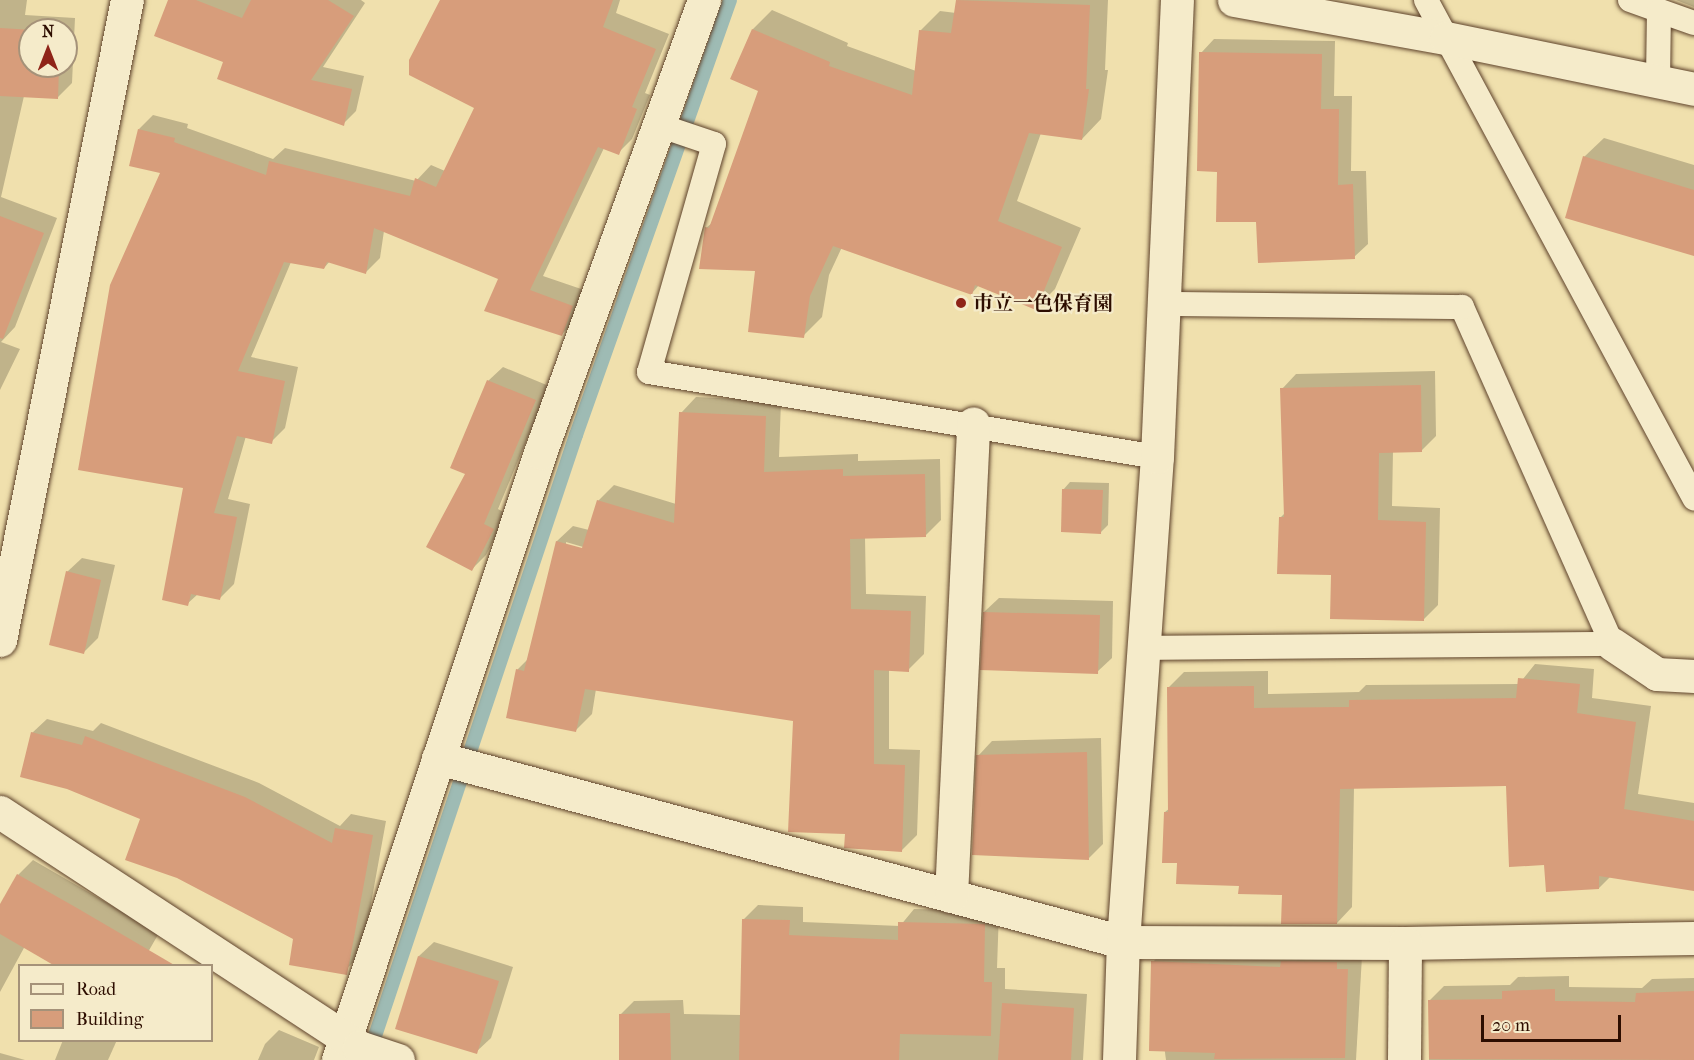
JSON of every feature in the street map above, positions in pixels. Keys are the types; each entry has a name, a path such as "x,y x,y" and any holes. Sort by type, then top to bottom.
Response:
{"street":[{"path":"0,640 127,0"},
{"path":"342,1049 540,453 704,0"},
{"path":"1119,1060 1123,942 1157,457 1177,0"},
{"path":"1234,0 1446,38 1694,89"},
{"path":"951,896 973,424"},
{"path":"1612,644 1657,674 1694,676"},
{"path":"438,758 1123,942 1405,943 1694,938"},
{"path":"0,812 342,1049 359,1047 398,1060"},
{"path":"1404,1060 1405,943"}],"lane":[{"path":"1426,0 1694,498"},
{"path":"1630,0 1694,23"},
{"path":"1658,81 1659,12"},
{"path":"658,125 714,144 649,372 973,424 1157,457"},
{"path":"1145,648 1612,644 1462,307 1164,304"}],"building":[{"path":"168,0 196,0 242,18 251,0 328,0 354,16 311,80 352,89 344,126 217,79 223,62 154,36"},
{"path":"440,0 613,0 603,27 656,49 632,107 637,109 619,155 598,147 530,290 573,306 562,336 484,311 498,279 374,228 366,274 327,262 324,269 284,262 238,371 285,381 272,444 237,436 214,513 237,517 220,600 191,594 188,606 162,600 183,488 78,470 110,285 160,173 129,166 138,129 175,138 174,142 266,175 269,161 410,196 415,178 436,187 474,108 409,75 409,60"},
{"path":"956,0 1090,5 1086,89 1089,89 1082,140 1029,133 998,221 1062,247 1036,310 975,285 972,295 833,246 810,296 804,338 748,332 755,271 699,269 705,227 709,228 758,91 730,79 752,29 830,62 829,66 912,95 919,30 951,33"},
{"path":"0,28 18,29 18,78 59,78 58,99 0,96"},
{"path":"1199,52 1322,54 1321,109 1339,109 1338,185 1353,184 1355,259 1258,263 1256,222 1216,222 1217,172 1197,171"},
{"path":"1583,156 1694,190 1694,256 1565,218"},
{"path":"0,216 44,233 3,339 0,338"},
{"path":"487,380 536,400 484,524 494,529 472,571 426,547 465,474 450,468"},
{"path":"1421,385 1422,452 1379,453 1378,520 1426,522 1424,621 1330,619 1331,575 1277,574 1279,517 1284,517 1280,388"},
{"path":"679,412 766,416 764,472 843,469 843,476 925,474 926,537 850,539 851,609 911,611 909,672 874,670 874,764 905,765 902,852 844,848 845,834 788,832 793,721 585,689 576,732 506,718 516,669 524,671 556,541 582,548 597,500 674,523"},
{"path":"1062,489 1103,490 1101,534 1061,532"},
{"path":"66,571 101,580 84,654 49,645"},
{"path":"983,612 1100,615 1098,674 980,670"},
{"path":"1518,678 1580,684 1577,713 1636,722 1624,809 1694,821 1694,891 1599,876 1599,889 1546,892 1544,865 1509,867 1506,786 1340,789 1337,924 1281,924 1282,895 1238,894 1239,886 1176,884 1177,863 1162,863 1164,812 1168,812 1167,687 1254,686 1254,708 1349,707 1349,700 1516,698"},
{"path":"31,732 82,745 85,736 245,797 332,843 335,828 373,835 347,975 289,965 293,939 177,878 125,860 140,819 67,789 20,777"},
{"path":"1087,752 1089,860 972,855 976,755"},
{"path":"17,874 173,964 52,964 0,934 0,904"},
{"path":"742,919 790,920 789,935 898,940 898,922 985,924 984,982 992,982 991,1036 900,1034 899,1060 739,1060"},
{"path":"418,956 499,981 477,1054 395,1029"},
{"path":"1151,961 1280,967 1281,961 1337,962 1337,969 1348,969 1345,1058 1214,1059 1215,1053 1149,1051"},
{"path":"1555,989 1555,1001 1635,1002 1636,993 1694,991 1694,1060 1429,1059 1428,1000 1502,999 1502,991"},
{"path":"1002,1003 1074,1008 1071,1060 998,1060"},
{"path":"670,1013 671,1060 619,1060 619,1014"}],"waterway":[{"path":"370,1051 576,435 730,0"}],"place":[{"name":"市立一色保育園","path":"961,303"}]}
